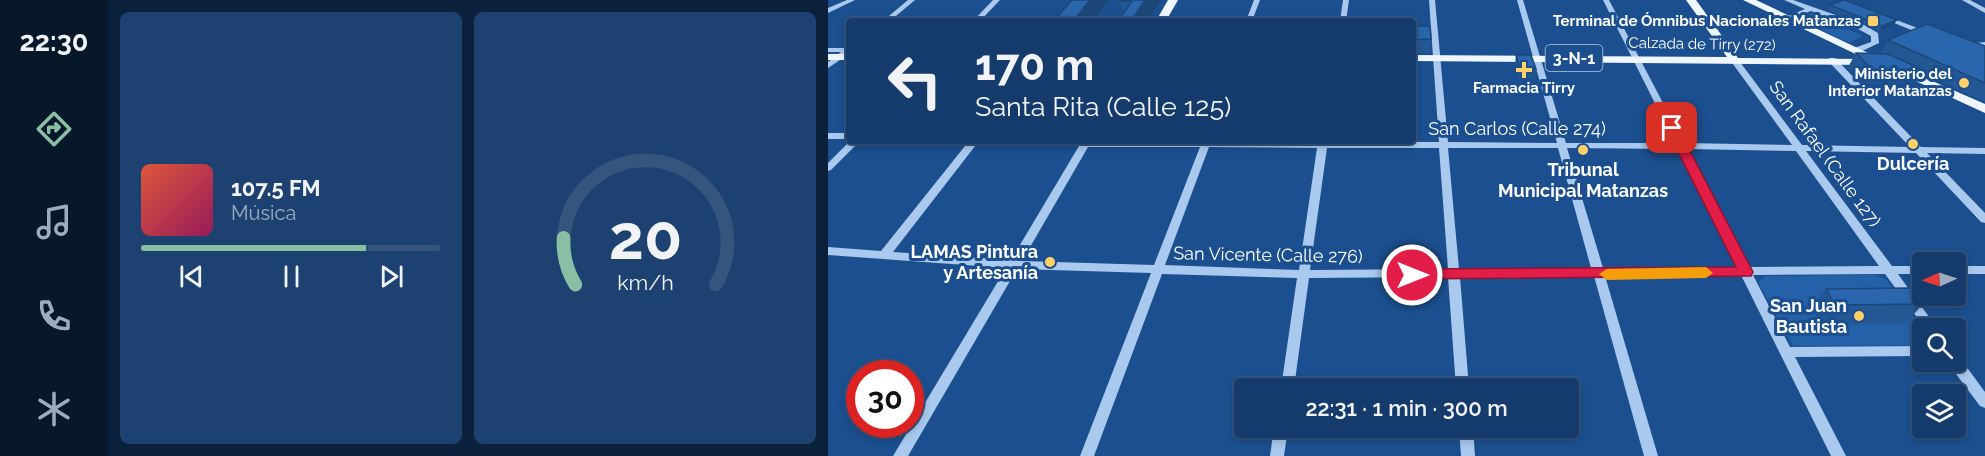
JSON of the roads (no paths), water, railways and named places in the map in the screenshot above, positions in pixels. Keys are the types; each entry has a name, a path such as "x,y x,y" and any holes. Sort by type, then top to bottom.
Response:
{"main road":[{"path":"1163,18 1173,0"},
{"name":"San Rafael (Calle 127)","path":"1691,0 1734,60"},
{"path":"1748,0 1985,109"},
{"path":"1846,61 1857,58 1859,51"},
{"name":"3-N-1","path":"1832,60 1851,56 1859,51"},
{"name":"Calzada de Tirry (272)","path":"1416,58 1846,61"},
{"name":"3-N-1","path":"1846,61 1882,62"}],"street":[{"path":"828,11 852,0"},
{"path":"890,18 912,0"},
{"path":"979,18 997,0"},
{"path":"1250,18 1257,0"},
{"path":"1343,18 1346,0"},
{"path":"1432,0 1462,378"},
{"path":"1520,0 1651,456"},
{"path":"1606,0 1839,456"},
{"path":"1787,0 1808,10 1823,12 1875,36 1875,43 1859,51"},
{"path":"1965,0 1985,11"},
{"path":"1788,18 1808,10"},
{"path":"1871,12 1942,39"},
{"path":"1952,43 1985,55"},
{"path":"1963,47 1985,44"},
{"path":"828,50 841,55 828,66"},
{"name":"San Rafael (Calle 127)","path":"1734,60 1924,318"},
{"path":"1832,60 1985,219"},
{"path":"828,136 846,136"},
{"path":"828,168 852,144"},
{"path":"884,255 972,144"},
{"path":"900,456 1085,144"},
{"path":"1087,456 1206,144"},
{"path":"1288,378 1322,144"},
{"name":"San Carlos (Calle 274)","path":"1384,144 1985,151"},
{"name":"San Vicente (Calle 276)","path":"828,251 1158,270 1304,274 1454,275 1912,270"},
{"path":"1966,270 1985,270"},
{"path":"1786,352 1912,351"},
{"path":"1962,372 1985,402"},
{"path":"1277,456 1280,438"},
{"path":"1467,438 1468,456"}],"place":[{"name":"Terminal de Ómnibus Nacionales Matanzas","path":"1873,21"},
{"name":"Farmacia Tirry","path":"1524,70"},
{"name":"Ministerio del Interior Matanzas","path":"1964,83"},
{"name":"Dulcería","path":"1913,144"},
{"name":"Tribunal Municipal Matanzas","path":"1583,150"},
{"name":"LAMAS Pintura y Artesanía","path":"1050,262"},
{"name":"San Juan Bautista","path":"1859,316"}]}
